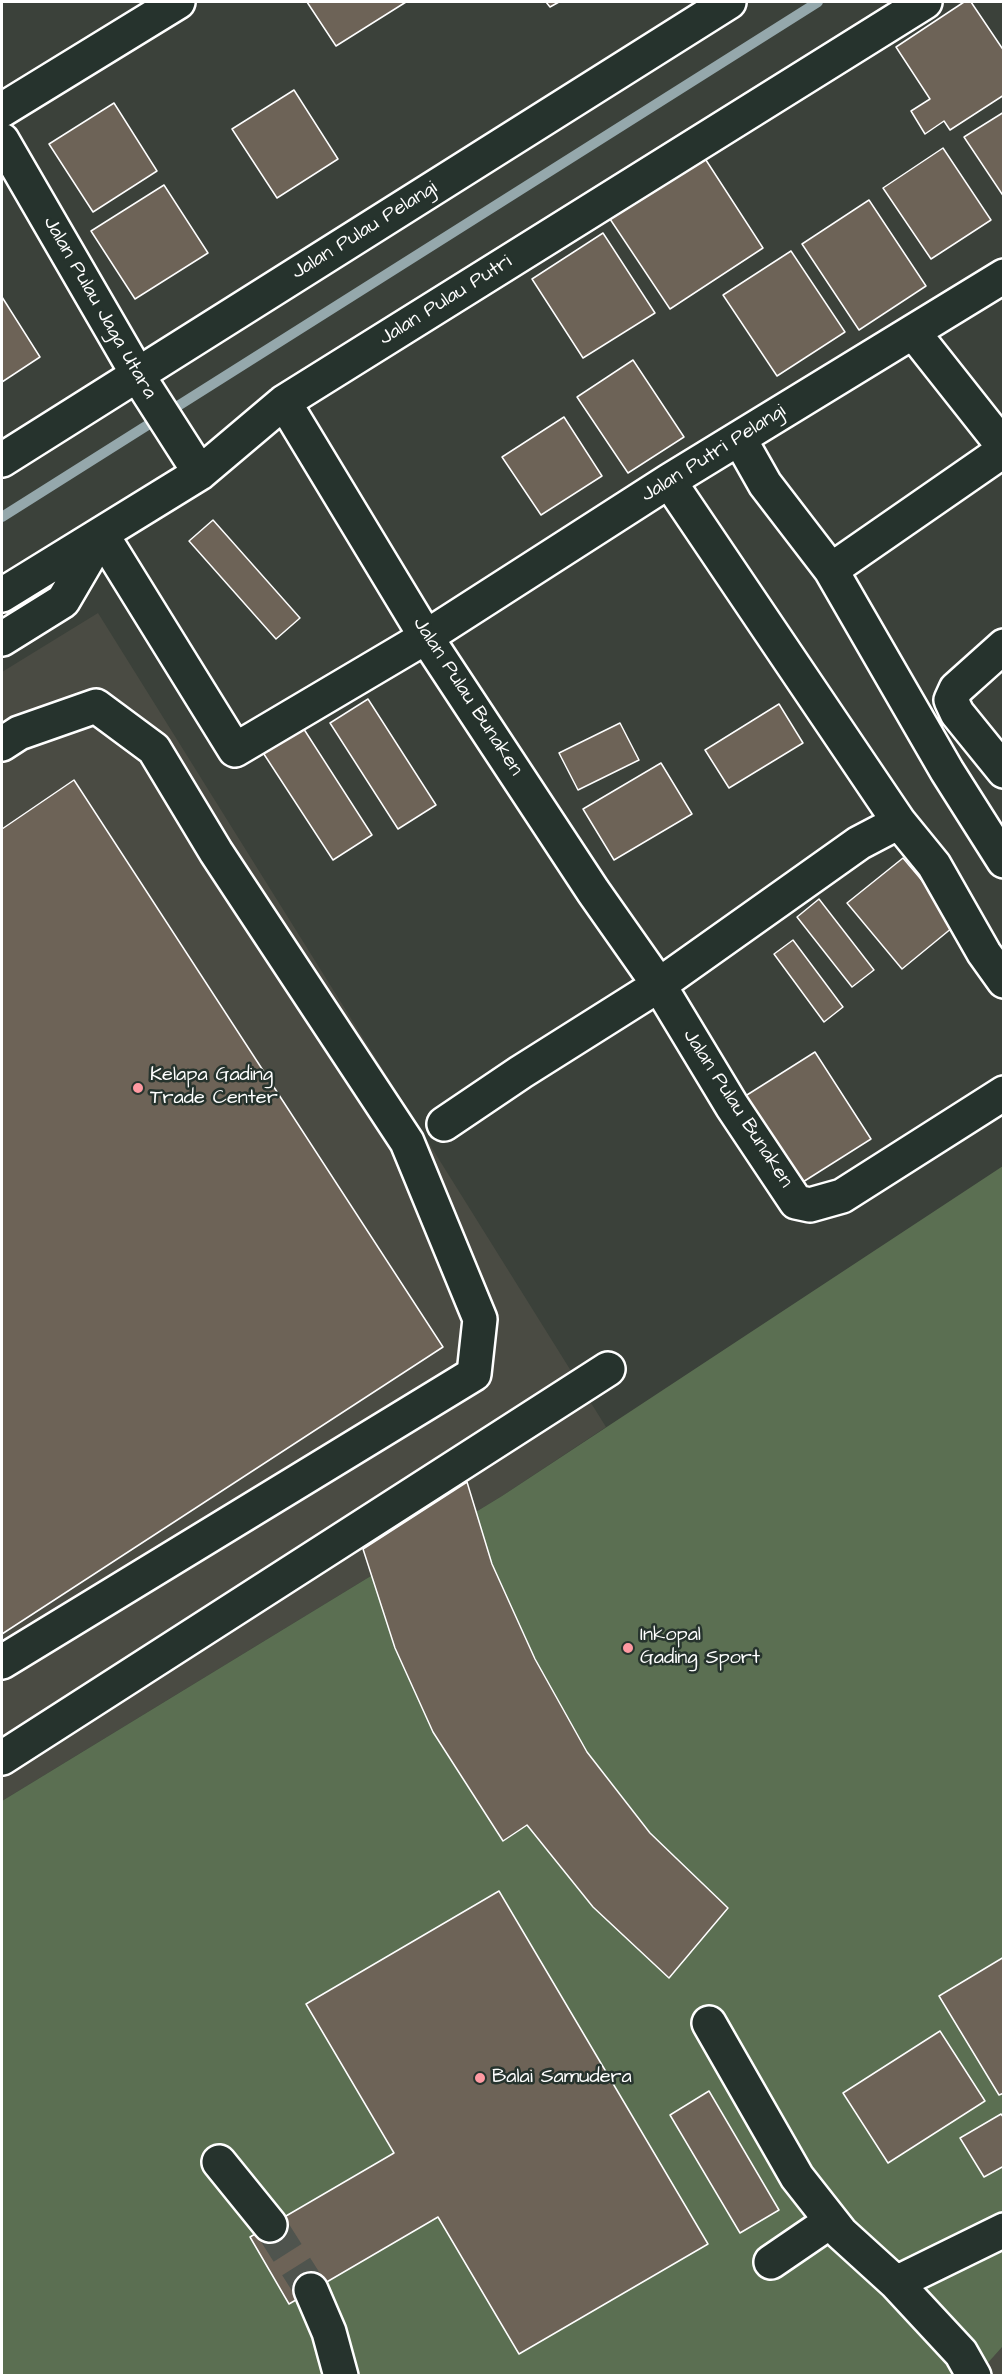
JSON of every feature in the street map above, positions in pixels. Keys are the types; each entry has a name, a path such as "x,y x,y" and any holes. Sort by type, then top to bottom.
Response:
{"street":[{"path":"2,110 178,2"},
{"name":"Jalan Pulau Pelangi","path":"2,460 141,381 729,2"},
{"name":"Jalan Pulau Putri","path":"2,639 63,601 102,535 194,464 284,402 925,2"},
{"name":"Jalan Pulau Jaga Utara","path":"2,140 141,381 194,464"},
{"name":"Jalan Putri Pelangi","path":"102,535 235,750 426,637 669,481 1004,276"},
{"path":"831,570 1004,449 913,332"},
{"name":"Jalan Pulau Bunaken","path":"284,402 426,637 593,891 659,985 732,1106 796,1202 810,1205 842,1196 1004,1094"},
{"path":"739,438 765,484 831,570 947,771 1004,861"},
{"path":"669,481 899,822 934,865 984,953 1004,981"},
{"path":"2,595 102,535"},
{"path":"947,771 994,760 957,713 951,700 956,689 1004,646"},
{"path":"2,744 19,733 96,706 154,749 216,852 407,1142 480,1319 474,1374 2,1662"},
{"path":"444,1124 521,1072 659,985 833,860 899,822"},
{"path":"2,1758 608,1369"},
{"path":"709,2024 796,2176 842,2234 896,2283 961,2353 974,2376"},
{"path":"219,2162 270,2225"},
{"path":"771,2262 831,2221"},
{"path":"896,2283 1004,2230"},
{"path":"311,2290 329,2332 340,2376"}],"shaded area":[{"path":"98,613 606,1427 502,1496 2,1801 2,672"},
{"path":"1003,2346 1003,2375 976,2375"}],"green space":[{"name":"Inkopal Gading Sport","path":"1003,1166 1003,2346 976,2376 2,2376 2,1801 502,1496"}],"building":[{"path":"307,2 406,2 336,46"},
{"path":"546,2 559,2 550,7"},
{"path":"964,2 971,2 1004,51 1004,95 950,130 944,121 925,134 911,111 930,99 896,47"},
{"path":"294,90 338,159 277,198 232,129"},
{"path":"114,103 157,171 93,212 49,144"},
{"path":"1004,112 1004,197 964,137"},
{"path":"943,148 991,220 931,259 883,188"},
{"path":"704,157 763,248 670,309 610,219"},
{"path":"164,185 208,253 135,299 91,231"},
{"path":"869,200 926,286 859,330 802,244"},
{"path":"603,233 655,313 583,358 532,279"},
{"path":"791,251 845,332 777,376 723,295"},
{"path":"2,297 40,357 2,382"},
{"path":"633,360 684,437 628,473 577,397"},
{"path":"564,417 602,476 541,515 502,457"},
{"path":"213,520 300,618 276,639 189,541"},
{"path":"368,699 436,805 398,829 330,723"},
{"path":"779,704 803,743 729,788 705,750"},
{"path":"298,720 372,835 333,860 258,745"},
{"path":"620,723 639,760 578,790 559,753"},
{"path":"661,763 692,814 614,860 583,809"},
{"name":"Kelapa Gading Trade Center","path":"74,780 443,1347 2,1634 2,829"},
{"path":"903,858 958,923 902,969 847,903"},
{"path":"819,899 874,970 852,987 797,917"},
{"path":"793,940 843,1007 824,1022 774,954"},
{"path":"815,1052 871,1139 795,1187 739,1100"},
{"path":"467,1482 492,1564 535,1659 587,1752 650,1833 728,1908 669,1978 593,1907 527,1825 503,1841 433,1732 395,1648 363,1549"},
{"name":"Balai Samudera","path":"499,1891 708,2244 519,2354 438,2217 289,2304 250,2237 394,2153 306,2004"},
{"path":"1004,1957 1004,2093 999,2095 939,1996"},
{"path":"940,2031 985,2101 888,2163 843,2093"},
{"path":"709,2091 779,2210 740,2233 670,2115"},
{"path":"1001,2114 1004,2118 1004,2166 984,2177 960,2138"}],"waterway":[{"path":"2,517 818,2"}],"tunnel":[{"path":"270,2225 311,2290"}],"place":[{"name":"Kelapa Gading Trade Center","path":"138,1088"},
{"name":"Inkopal Gading Sport","path":"628,1648"},
{"name":"Balai Samudera","path":"480,2078"}]}
